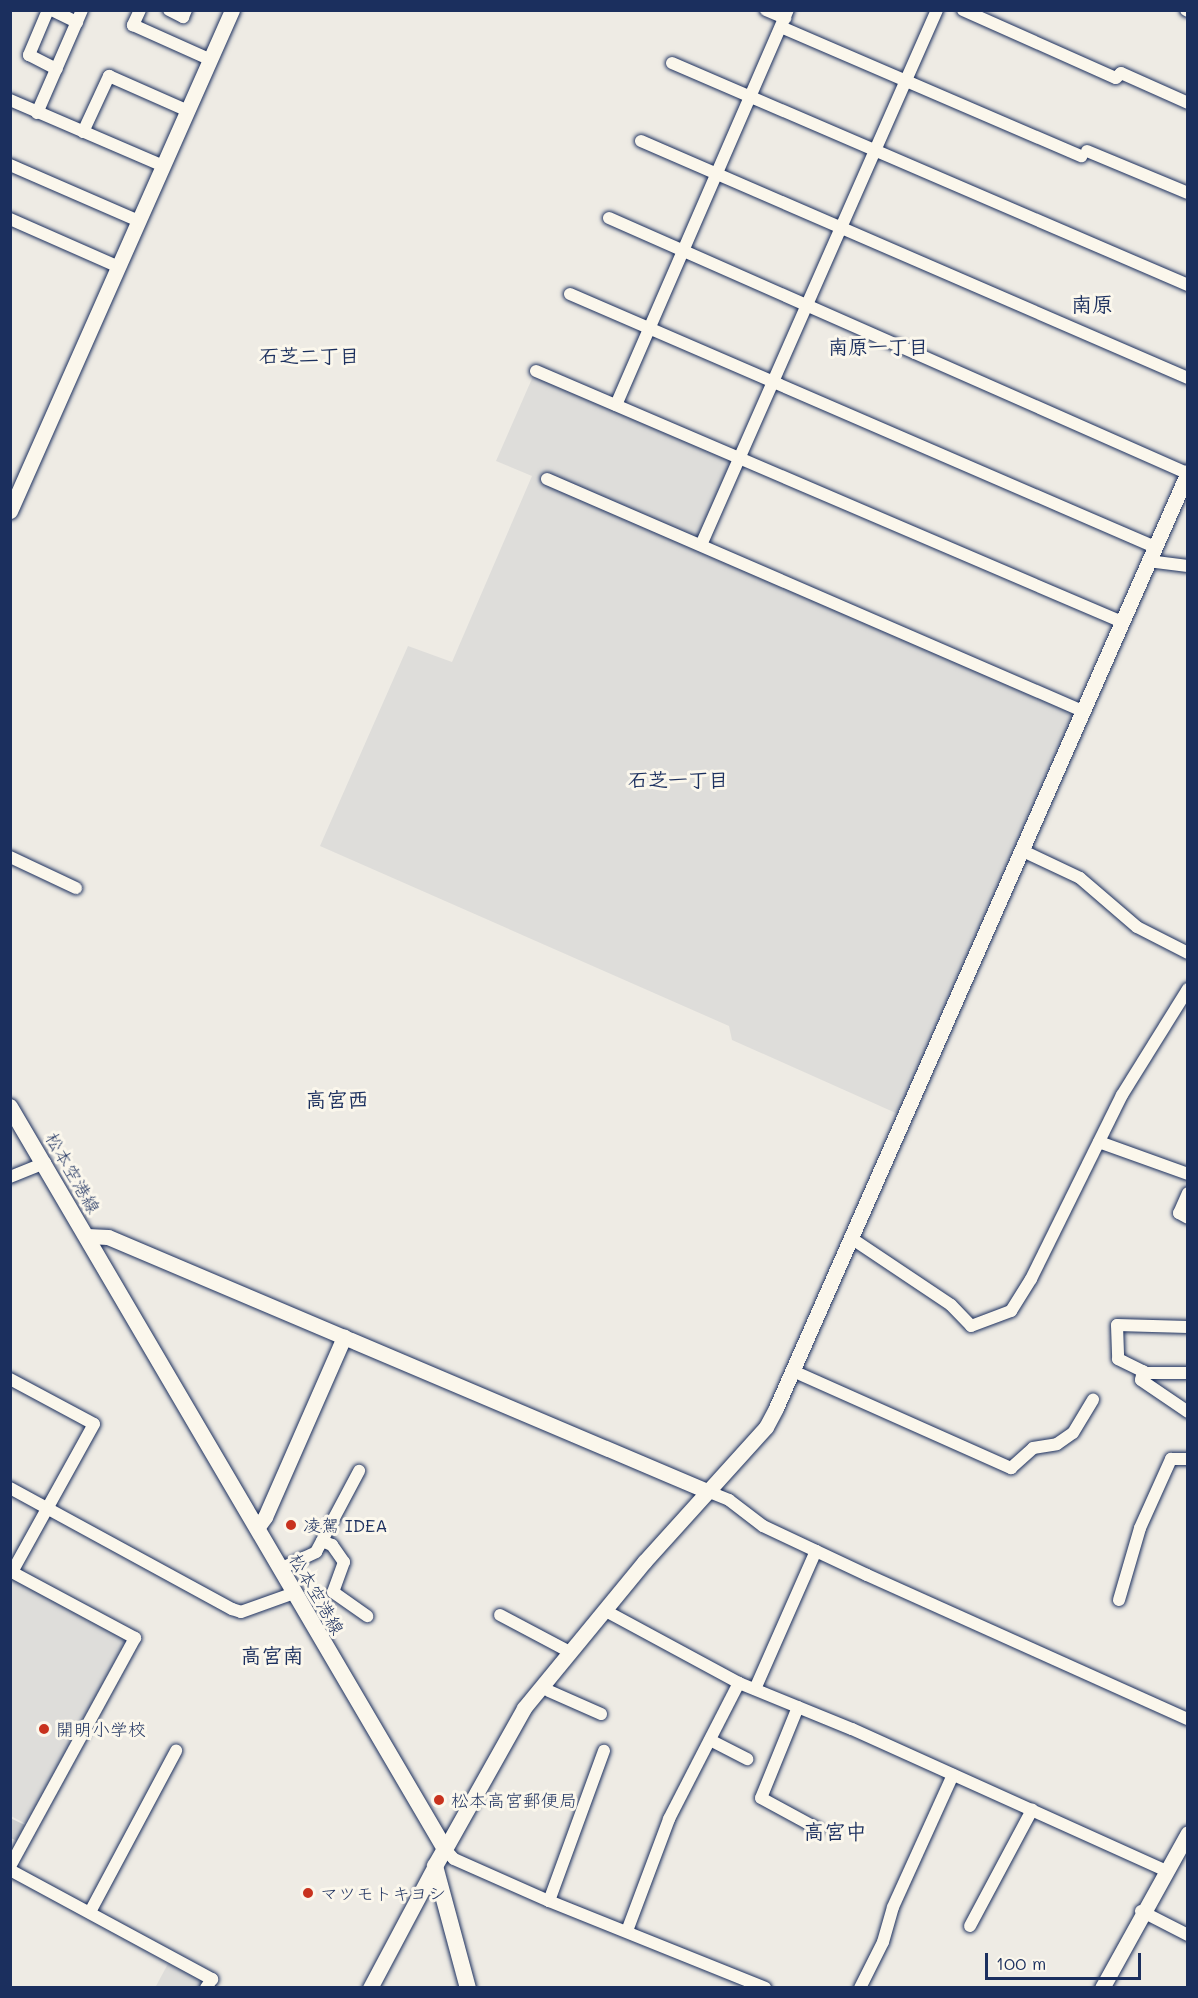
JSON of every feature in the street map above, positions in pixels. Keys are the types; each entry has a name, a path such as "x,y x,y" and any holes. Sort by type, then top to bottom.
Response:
{"main road":[{"name":"松本空港線","path":"10,1107 45,1163 445,1849"},
{"path":"445,1849 435,1866 443,1885 468,1988"}],"street":[{"path":"37,113 57,69 80,16 50,10 28,55 57,69"},
{"path":"140,10 133,25 210,60"},
{"path":"169,10 183,17 186,10"},
{"path":"10,511 232,10"},
{"path":"766,10 906,82 1188,193"},
{"path":"701,545 937,10"},
{"path":"963,10 1116,78 1121,74 1188,102"},
{"path":"616,405 785,19"},
{"path":"672,63 1188,285"},
{"path":"83,132 110,76 188,111"},
{"path":"10,100 163,166"},
{"path":"641,141 1188,378"},
{"path":"10,165 139,221"},
{"path":"609,218 1187,473 1023,851 793,1371 766,1426 604,1610 524,1708 445,1849 454,1858 549,1901 765,1988"},
{"path":"10,219 119,267"},
{"path":"570,294 774,380 1152,554 1188,566"},
{"path":"536,371 1122,622"},
{"path":"547,479 1084,712"},
{"path":"1023,851 1080,878 1137,927 1188,953"},
{"path":"10,857 76,888"},
{"path":"850,1238 951,1305 971,1326 1011,1311 1031,1279 1122,1095 1188,989"},
{"path":"1099,1142 1188,1174"},
{"path":"10,1177 45,1163"},
{"path":"1188,1193 1179,1213 1188,1218"},
{"path":"87,1236 108,1237 729,1500 763,1526 1188,1719"},
{"path":"1188,1326 1117,1325 1118,1359 1143,1371 1188,1373"},
{"path":"257,1528 265,1517 344,1337"},
{"path":"793,1371 1011,1468 1024,1454 1057,1444 1073,1433 1093,1400"},
{"path":"1143,1371 1142,1380 1188,1412"},
{"path":"10,1379 94,1424 11,1571 135,1638 10,1868 212,1978 206,1988"},
{"path":"1119,1600 1140,1528 1171,1459 1188,1460"},
{"path":"280,1569 316,1552 359,1470"},
{"path":"10,1488 241,1612 294,1593"},
{"path":"322,1541 332,1545 345,1562 333,1592 367,1616"},
{"path":"755,1689 816,1551"},
{"path":"604,1610 739,1683 1165,1870"},
{"path":"500,1615 570,1652"},
{"path":"627,1931 669,1819 739,1683"},
{"path":"549,1691 601,1714"},
{"path":"798,1707 761,1798 818,1829"},
{"path":"710,1740 747,1759"},
{"path":"90,1912 176,1751"},
{"path":"549,1901 604,1751"},
{"path":"860,1988 883,1942 893,1906 953,1775"},
{"path":"970,1926 1032,1810"},
{"path":"1102,1988 1141,1911 1188,1833"},
{"path":"370,1988 435,1866"},
{"path":"1141,1911 1188,1935"}],"shaded area":[{"path":"534,374 731,461 695,546 1076,712 898,1114 732,1040 729,1026 320,846 408,646 452,662 532,476 496,461"},
{"name":"開明小学校","path":"10,1575 120,1632 125,1643 26,1824 11,1816"},
{"path":"10,1818 25,1825 17,1841 11,1838"},
{"path":"170,1960 204,1980 200,1987 155,1988"}],"place":[{"name":"凌駕 IDEA","path":"291,1525"},
{"name":"開明小学校","path":"44,1729"},
{"name":"松本高宮郵便局","path":"439,1800"},
{"name":"マツモトキヨシ","path":"308,1893"}],"district":[{"name":"南原","path":"1092,304"},
{"name":"南原一丁目","path":"878,346"},
{"name":"石芝二丁目","path":"309,355"},
{"name":"石芝一丁目","path":"678,779"},
{"name":"高宮西","path":"337,1099"},
{"name":"高宮南","path":"272,1655"},
{"name":"高宮中","path":"835,1831"}]}
